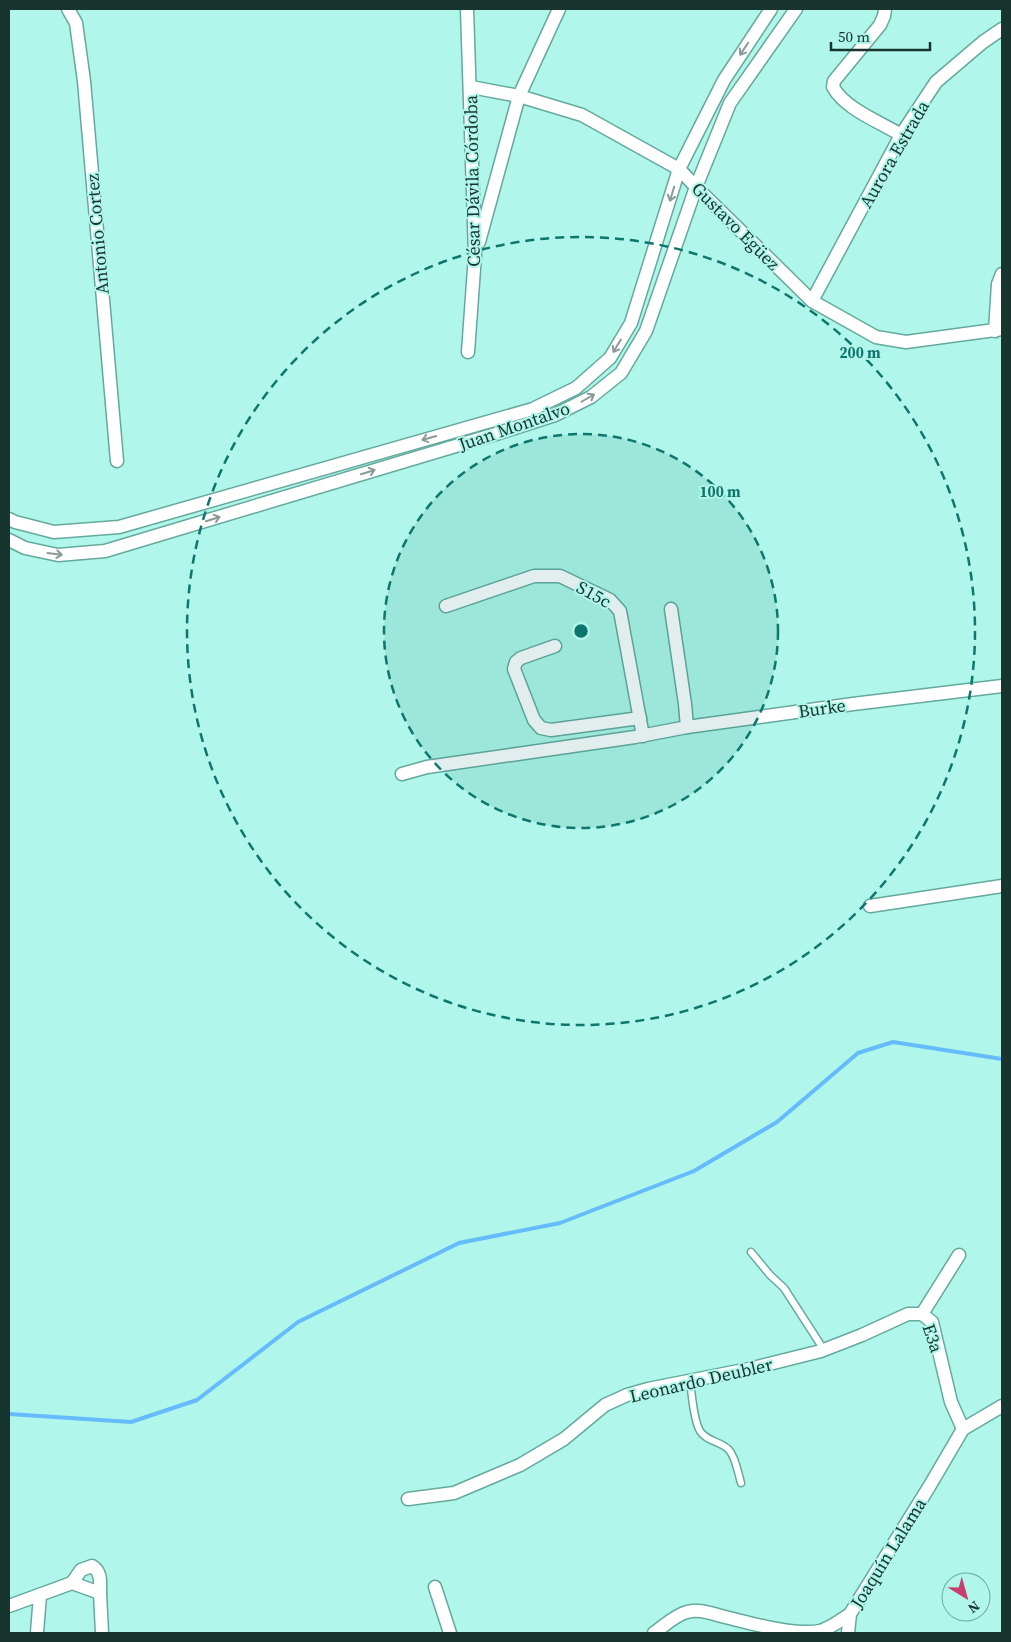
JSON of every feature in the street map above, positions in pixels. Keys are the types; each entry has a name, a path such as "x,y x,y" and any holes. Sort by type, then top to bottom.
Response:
{"street":[{"name":"Antonio Cortez","path":"68,9 76,23 84,82 117,461"},
{"name":"César Dávila Córdoba","path":"468,9 476,255 468,352"},
{"path":"476,255 519,96 559,9"},
{"name":"Juan Montalvo","path":"9,519 54,532 119,527 533,409 576,388 610,358 631,323 679,169 724,80 772,9"},
{"name":"Juan Montalvo","path":"9,540 25,548 58,555 105,551 519,427 555,415 591,397 620,373 646,330 696,187 730,103 796,9"},
{"path":"885,9 880,25 834,81 832,87 852,107 902,135"},
{"name":"Aurora Estrada","path":"812,301 902,135 936,82 983,42 1002,29"},
{"name":"Gustavo Egüez","path":"471,87 519,96 582,115 679,169 812,301 876,337 906,342 998,330"},
{"path":"998,330 998,284 1002,274"},
{"path":"515,414 519,427"},
{"name":"S15c","path":"446,606 534,576 548,575 560,576 610,600 620,611 643,736"},
{"path":"671,609 687,727"},
{"path":"555,646 522,658 516,662 514,668 534,720 541,728 551,730 640,718"},
{"name":"Burke","path":"402,774 427,767 643,736 687,727 1002,686"},
{"path":"870,906 1002,886"},
{"name":"E3a","path":"959,1255 922,1314 932,1322 950,1402 963,1429"},
{"name":"Leonardo Deubler","path":"408,1499 454,1493 520,1465 564,1439 605,1405 634,1393 690,1380 749,1370 824,1350 908,1314 922,1314"},
{"name":"Joaquín Lalama","path":"654,1633 686,1612 702,1611 749,1623 801,1632 821,1631 835,1624 850,1614 963,1429 1002,1406"},
{"path":"9,1606 72,1583 81,1570 92,1566 97,1569 100,1577 102,1633"},
{"path":"72,1583 100,1593"},
{"path":"435,1587 450,1633"},
{"path":"37,1633 40,1595"},
{"path":"848,1633 850,1614"}],"lane":[{"path":"751,1252 770,1275 784,1288 824,1350"},
{"path":"690,1380 697,1424 700,1431 711,1441 730,1450 741,1483"}],"waterway":[{"path":"9,1414 131,1422 197,1400 298,1322 459,1243 560,1223 694,1171 777,1122 858,1053 893,1042 1002,1059"}]}
